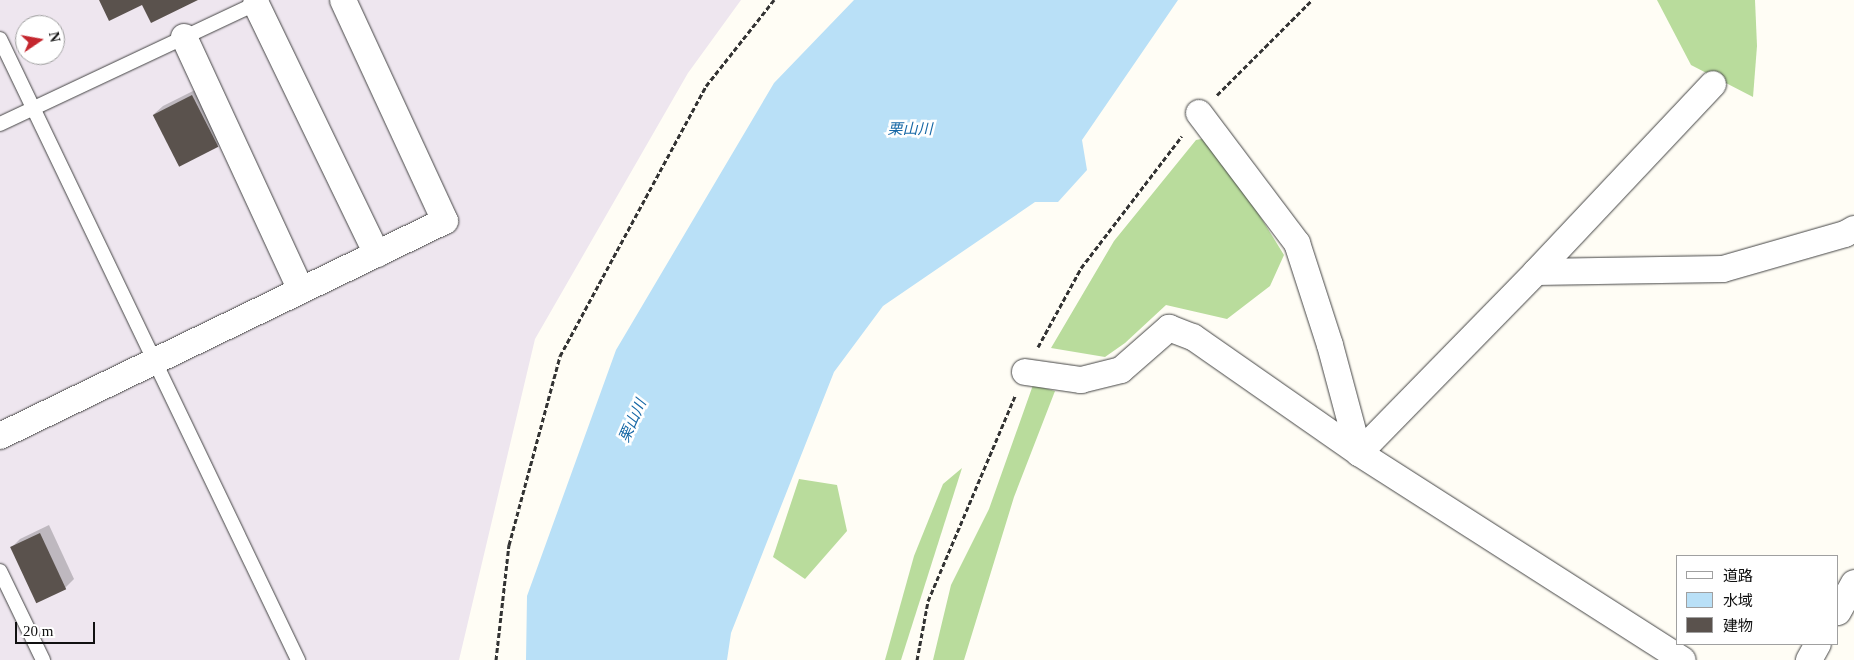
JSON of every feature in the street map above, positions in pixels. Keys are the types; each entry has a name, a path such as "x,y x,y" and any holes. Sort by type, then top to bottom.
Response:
{"street":[{"path":"0,436 445,221 343,0"},
{"path":"260,2 377,254"},
{"path":"184,37 301,290"},
{"path":"1359,453 1536,272 1713,84"},
{"path":"1199,113 1297,243 1330,345 1359,453"},
{"path":"1536,272 1723,269 1845,234 1854,229"},
{"path":"1025,372 1081,380 1121,370 1168,328 1193,337 1359,453 1682,660"},
{"path":"1839,610 1853,588"},
{"path":"1809,660 1817,645"}],"lane":[{"path":"0,124 260,2"},
{"path":"0,39 298,660"},
{"path":"0,571 44,660"}],"path":[{"path":"496,660 509,545 560,356 706,86 774,0"},
{"path":"917,660 928,601 1025,372 1081,268 1199,113 1312,0"}],"shaded area":[{"path":"0,0 741,0 688,73 535,339 459,660 0,660"}],"green space":[{"path":"1657,0 1755,0 1757,46 1753,97 1691,65"},
{"path":"1211,137 1284,255 1270,286 1227,319 1166,305 1125,343 1105,357 1051,348 1114,241 1196,140"},
{"path":"1033,385 1055,391 1014,497 964,660 933,660 951,585 989,509"},
{"path":"962,468 901,660 885,660 914,556 943,484"},
{"path":"799,479 837,485 847,531 805,579 773,557"}],"water":[{"name":"栗山川","path":"854,0 1178,0 1082,140 1087,170 1058,202 1035,202 883,306 834,372 731,633 727,660 526,660 527,596 616,350 774,83"}],"building":[{"path":"99,0 198,0 151,23 142,5 109,21"},
{"path":"192,95 218,147 179,167 153,115"},
{"path":"40,533 66,589 36,603 10,547"}]}
